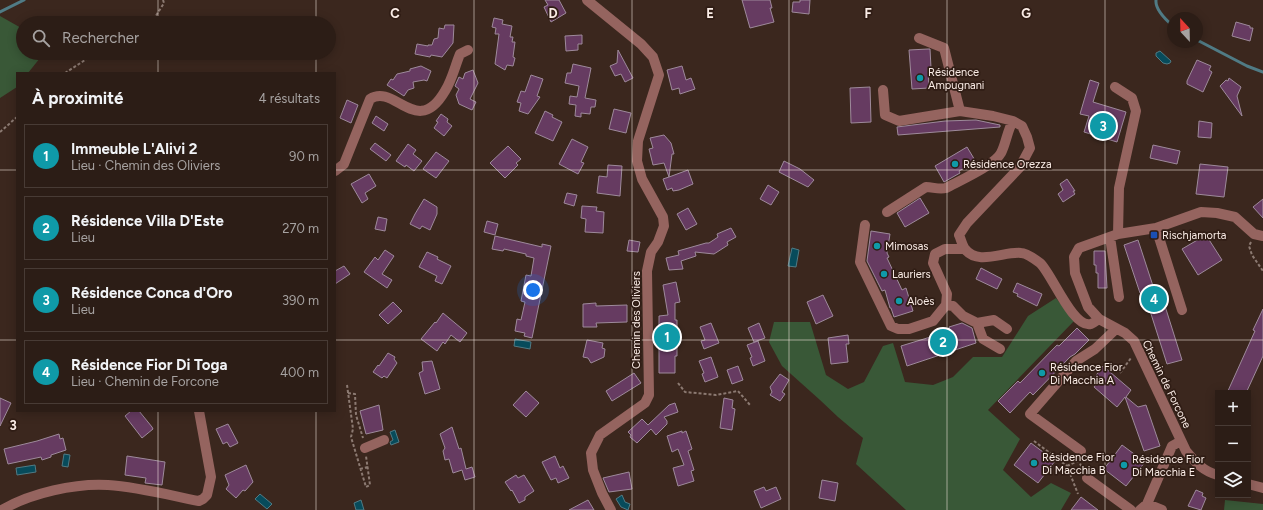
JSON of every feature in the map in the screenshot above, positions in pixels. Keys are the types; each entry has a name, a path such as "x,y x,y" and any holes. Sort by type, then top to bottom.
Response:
{"street":[{"name":"Chemin des Oliviers","path":"587,0 641,44 653,57 659,75 638,141 637,161 642,179 663,217 664,226 658,242 651,252 647,271 649,395 645,402 600,435 591,453 593,470 610,510"},
{"path":"919,38 944,48 960,111"},
{"path":"336,171 344,164 370,99 376,95 387,96 412,111 424,111 433,106 445,91 460,54 468,50"},
{"path":"1115,87 1132,98 1136,111 1119,188 1114,236 1119,298"},
{"path":"883,90 885,115 899,121 960,111 993,116 1013,121 1022,126 1030,148 1020,167 967,223 959,235 964,249 971,255 988,257 1022,252 1040,263 1071,312 1084,324 1091,324 1099,319"},
{"path":"887,212 926,187 934,187 940,190 946,188 994,161 1001,153 1008,130 1013,121"},
{"name":"Chemin de Forcone","path":"1215,474 1196,463 1186,451 1134,341 1125,333 1099,319 1088,307 1075,273 1074,257 1079,248 1114,236 1156,228 1201,212 1235,217 1258,235"},
{"path":"865,225 860,262 891,326 898,329 909,329 933,321 946,304 946,294 933,263 935,254 945,249 964,249"},
{"path":"1156,228 1182,310"},
{"path":"946,304 953,306 963,316 977,323 994,320 1007,329"},
{"path":"977,323 983,339 1000,349"},
{"path":"1081,451 1030,414 1076,361 1094,349 1116,329"},
{"path":"2,510 45,492 86,486 107,485 144,490 199,501 207,494 211,477 199,412"},
{"path":"365,448 384,440"},
{"path":"1162,510 1144,507 1172,446 1181,441"},
{"path":"1088,478 1131,510"},
{"path":"1251,485 1263,488"}],"path":[{"path":"156,16 164,3 164,0"},
{"path":"67,72 85,60"},
{"path":"0,132 16,118"},
{"path":"1258,235 1249,246 1252,255 1263,271"},
{"path":"1120,373 1137,349"},
{"path":"678,383 685,392 716,395 738,391 750,405"},
{"path":"347,385 348,393 353,430 350,435 365,486 368,486 370,485 368,467 362,433 356,415 355,394 348,393"},
{"path":"350,407 355,406"},
{"path":"1034,441 1066,466 1078,494"},
{"path":"1081,451 1078,461 1088,478"},
{"path":"1066,466 1078,461"},
{"path":"360,469 368,467"},
{"path":"363,477 369,475"}],"green space":[{"path":"0,16 16,25 16,60 38,60 29,72 16,72 16,88 0,98"},
{"path":"1056,298 1074,321 988,410 1020,439 1003,470 1031,497 1051,483 1071,493 1061,510 906,510 856,464 863,438 782,366 769,342 774,322 810,322 826,375 848,389 864,382 883,346 893,343 905,382 933,385 953,377 973,357 1002,357 1028,316"},
{"path":"1225,500 1263,504 1263,510 1224,510"}],"water":[{"path":"1160,51 1171,61 1170,63 1163,63 1156,56 1156,53"},
{"path":"792,248 799,250 796,267 788,266"},
{"path":"515,339 531,342 530,349 514,346"},
{"path":"395,430 399,442 391,445 390,442 393,440 390,432"},
{"path":"64,454 70,455 68,467 62,466"},
{"path":"35,465 36,472 17,475 16,468"},
{"path":"260,494 272,504 267,509 255,499"},
{"path":"622,495 625,502 630,504 628,510 621,507 616,499"},
{"path":"361,500 364,510 356,510 354,503"}],"building":[{"path":"545,0 559,0 566,13 551,22 544,7 548,5"},
{"path":"742,0 770,0 772,8 770,8 774,22 750,28"},
{"path":"800,0 810,0 809,14 792,12 793,2 800,2"},
{"path":"494,18 503,20 502,24 512,26 510,37 513,37 512,42 515,42 513,57 515,58 513,66 507,65 505,70 495,64 499,34 495,34 496,28 492,27"},
{"path":"1236,22 1253,28 1250,41 1232,36"},
{"path":"445,25 454,25 453,43 442,57 431,55 430,57 415,54 417,44 428,46 432,45 434,39 438,38 439,28 444,29"},
{"path":"582,35 582,44 578,44 578,50 566,51 565,36"},
{"name":"Résidence Ampugnani","path":"930,49 931,68 928,68 929,88 912,89 909,50"},
{"path":"618,50 633,78 625,82 621,74 615,76 610,66 617,63"},
{"path":"1197,60 1211,66 1209,70 1212,72 1203,92 1187,84"},
{"path":"573,64 591,68 585,98 596,100 595,107 591,107 590,114 581,113 581,117 575,116 576,105 569,104 570,96 577,97 579,86 565,83 567,73 571,73"},
{"path":"421,66 431,71 427,81 424,80 413,82 414,88 408,90 404,96 387,85 397,74 410,71 410,69"},
{"path":"682,66 686,80 691,78 695,89 680,94 679,88 672,90 667,70"},
{"path":"473,70 478,83 470,99 476,102 472,110 459,104 456,95 459,89 455,86 459,77 463,79 465,73"},
{"path":"531,75 543,79 537,96 540,97 528,114 519,111 521,103 517,102 521,91 525,92"},
{"path":"1229,78 1241,87 1237,96 1242,116 1220,86 1226,80 1228,81"},
{"path":"1090,80 1099,83 1093,102 1126,112 1117,142 1084,132 1089,116 1080,114"},
{"path":"870,87 871,122 851,123 850,88"},
{"path":"347,100 358,105 351,123 340,118"},
{"path":"614,109 631,113 626,133 609,129"},
{"path":"545,111 553,115 552,117 562,122 553,141 535,133"},
{"path":"441,114 448,119 447,122 452,126 444,136 434,128 438,122 436,121"},
{"path":"376,116 388,124 384,131 372,123"},
{"path":"976,120 1000,125 1000,127 898,135 897,127 945,121"},
{"path":"1199,121 1212,123 1211,138 1198,137"},
{"path":"664,135 671,143 674,154 672,154 669,177 664,163 653,165 649,149 653,148 650,138"},
{"path":"572,139 588,147 581,162 584,163 578,174 559,164"},
{"path":"375,143 391,155 386,161 370,149"},
{"path":"408,144 416,150 413,154 422,161 414,171 406,165 405,167 396,161"},
{"path":"1153,145 1180,151 1177,164 1150,158"},
{"path":"508,146 521,159 516,163 518,165 505,178 490,163"},
{"name":"Résidence Orezza","path":"967,147 976,162 959,171 960,173 944,182 935,166"},
{"path":"436,152 449,161 436,178 423,169"},
{"path":"784,161 800,169 814,180 808,187 779,172"},
{"path":"1200,164 1228,167 1224,197 1196,194"},
{"path":"608,165 622,166 620,196 597,193 599,176 607,177"},
{"path":"688,170 693,184 679,190 673,191 672,188 667,190 663,179"},
{"path":"369,174 376,186 365,193 368,199 362,203 351,184"},
{"path":"1067,179 1075,191 1073,191 1075,194 1063,202 1058,194 1063,190 1060,184"},
{"path":"768,185 779,192 771,205 760,199"},
{"path":"567,193 577,195 574,206 564,203"},
{"path":"920,198 929,213 905,227 897,213"},
{"path":"424,199 437,207 437,214 430,230 422,226 420,229 410,224"},
{"path":"1263,199 1263,218 1253,207"},
{"path":"582,206 597,207 596,211 604,212 603,233 585,232 586,219 581,218"},
{"path":"688,208 697,224 686,230 677,214"},
{"path":"378,217 387,219 385,231 375,229"},
{"path":"487,221 498,224 495,235 484,232"},
{"path":"731,228 736,237 727,242 728,245 714,254 695,252 696,256 681,261 683,269 669,270 666,258 679,255 678,251 709,243 718,237 717,234"},
{"path":"871,231 890,234 887,253 889,257 887,258 902,290 906,288 913,311 894,317 885,290 882,291 867,261"},
{"path":"1206,235 1222,260 1198,275 1182,249"},
{"path":"495,236 542,247 542,244 551,246 532,338 524,336 525,333 515,331 517,319 521,320 525,302 521,301 526,275 531,276 534,258 526,256 526,254 504,249 503,251 492,249"},
{"path":"629,240 640,242 638,252 627,251"},
{"path":"1138,240 1154,289 1159,287 1182,360 1167,364 1144,292 1140,293 1124,245"},
{"path":"385,250 394,256 382,274 392,280 387,288 364,272 375,257 378,260"},
{"path":"1094,251 1105,251 1107,288 1098,288 1098,273 1096,273 1096,265 1094,265"},
{"path":"427,252 438,257 437,259 451,266 442,284 435,281 437,276 419,267"},
{"path":"344,266 350,274 336,283 336,270"},
{"path":"981,268 1002,279 997,289 976,279"},
{"path":"676,282 680,302 675,303 675,320 677,320 677,329 675,329 675,346 677,346 677,356 675,356 675,373 659,373 659,316 668,315 663,285"},
{"path":"1017,283 1042,294 1037,306 1017,296 1018,294 1013,292"},
{"path":"823,295 833,316 816,324 807,302"},
{"path":"393,302 402,311 388,324 379,315"},
{"path":"596,303 596,306 627,305 627,322 596,323 597,327 583,327 583,304"},
{"path":"1263,309 1263,356 1247,390 1228,390 1255,331 1253,330"},
{"path":"443,313 467,333 460,342 451,335 445,344 443,342 437,351 421,339"},
{"path":"711,323 719,343 704,349 701,341 705,340 700,327"},
{"path":"759,323 765,338 754,342 748,328"},
{"path":"962,323 972,328 976,343 907,366 901,346 950,331 949,327"},
{"name":"Résidence Fior Di Macchia A","path":"1077,328 1089,340 1033,395 1030,392 1010,413 998,401 1018,381 1020,383 1057,345 1059,346"},
{"path":"848,335 849,344 846,344 848,362 831,364 828,338"},
{"path":"587,340 603,343 602,348 605,349 604,357 591,363 588,358 583,357"},
{"path":"758,341 765,361 753,366 750,358 752,357 747,345"},
{"path":"388,353 395,357 394,359 397,363 387,378 384,376 382,378 373,372"},
{"path":"711,357 718,377 705,382 702,374 704,373 699,361"},
{"path":"432,361 440,389 425,394 419,373 423,371 422,362"},
{"path":"738,366 743,380 732,384 727,370"},
{"path":"1103,366 1131,390 1126,397 1138,407 1146,405 1160,446 1144,451 1125,397 1117,407 1094,387 1098,382 1094,378"},
{"path":"634,373 641,383 612,401 606,391"},
{"path":"780,374 789,380 782,392 785,394 780,401 770,395 772,392 770,387"},
{"path":"526,391 539,403 526,417 513,405"},
{"path":"0,398 11,403 0,426"},
{"path":"724,398 733,400 732,408 735,409 732,430 720,428"},
{"path":"675,403 678,412 664,417 667,424 656,435 651,429 637,443 630,437 631,435 628,432 642,419 648,425 669,405"},
{"path":"379,405 383,430 366,434 360,411"},
{"path":"130,412 140,412 153,429 142,438 125,416"},
{"path":"228,424 238,443 230,447 227,442 223,444 216,429"},
{"path":"452,427 459,449 461,448 466,469 472,467 475,477 465,480 462,470 453,473 449,459 445,460 443,451 445,448 440,434"},
{"path":"682,431 682,433 686,431 692,449 688,451 694,470 691,471 694,481 678,486 673,468 684,465 678,449 672,452 667,436"},
{"path":"59,434 60,439 63,438 66,450 42,460 41,457 8,464 4,449"},
{"name":"Résidence Fior Di Macchia B","path":"1031,443 1055,461 1038,483 1014,465"},
{"name":"Résidence Fior Di Macchia E","path":"1122,445 1145,462 1126,486 1104,469"},
{"path":"127,456 165,462 162,485 145,483 146,478 125,475"},
{"path":"555,456 560,468 563,466 569,478 558,483 556,478 551,480 542,462"},
{"path":"246,465 253,482 236,498 226,489 229,485 225,475"},
{"path":"629,472 632,489 609,492 603,478"},
{"path":"516,475 518,478 524,475 534,491 525,497 525,500 519,503 512,490 511,491 505,482"},
{"path":"822,480 838,483 835,501 819,498"},
{"path":"764,487 766,491 776,487 781,499 761,508 754,491"},
{"path":"1196,490 1203,493 1202,496 1206,498 1201,510 1188,506"},
{"path":"1081,497 1098,510 1071,510"},
{"path":"588,500 594,510 569,510"}],"waterway":[{"path":"0,12 24,0"},
{"path":"1156,0 1159,11 1167,21"},
{"path":"1203,43 1247,66 1263,72"}],"place":[{"name":"Résidence Ampugnani","path":"920,78"},
{"name":"Résidence Conca d'Oro","path":"1103,126"},
{"name":"Résidence Orezza","path":"955,164"},
{"name":"Rischjamorta","path":"1154,235"},
{"name":"Mimosas","path":"877,246"},
{"name":"Lauriers","path":"884,274"},
{"name":"Résidence Fior Di Toga","path":"1154,299"},
{"name":"Aloès","path":"899,301"},
{"name":"Immeuble L'Alivi 2","path":"667,337"},
{"name":"Résidence Villa D'Este","path":"943,342"},
{"name":"Résidence Fior Di Macchia A","path":"1042,373"},
{"name":"Résidence Fior Di Macchia B","path":"1034,463"},
{"name":"Résidence Fior Di Macchia E","path":"1124,465"}]}
